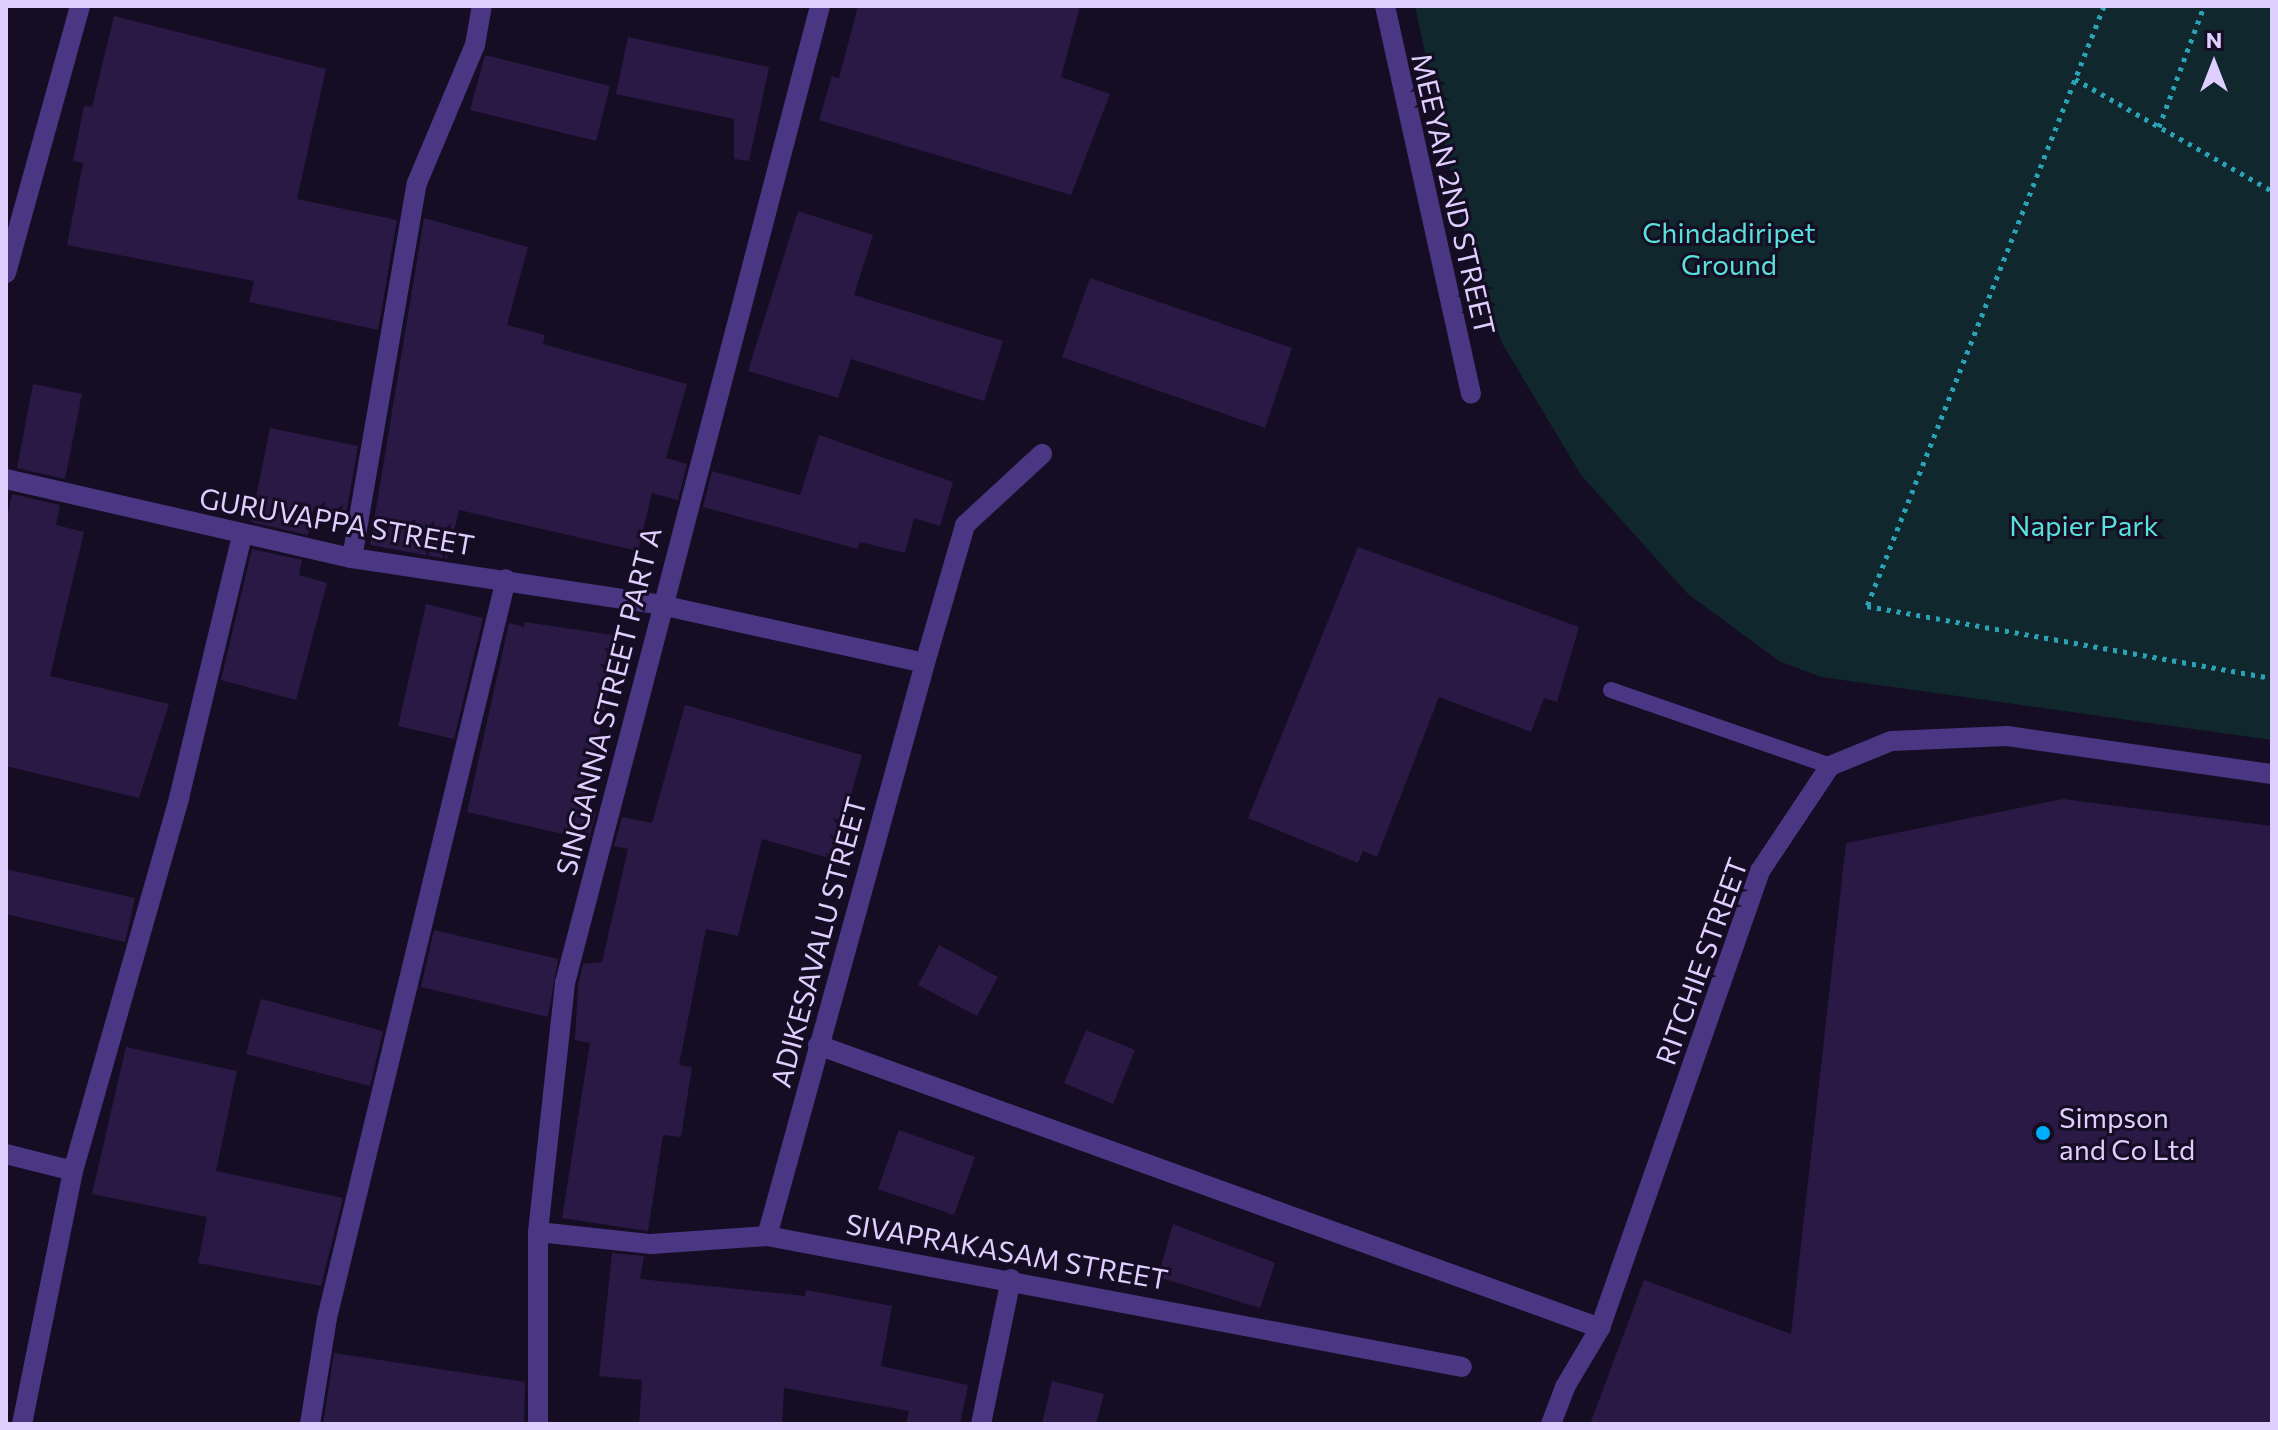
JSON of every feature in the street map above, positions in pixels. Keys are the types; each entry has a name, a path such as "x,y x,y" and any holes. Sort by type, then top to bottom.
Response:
{"street":[{"path":"6,273 80,6"},
{"path":"352,558 417,183 475,45 482,6"},
{"name":"SINGANNA STREET PART A","path":"538,1424 538,1232 565,983 661,605 820,6"},
{"name":"MEEYAN 2ND STREET","path":"1385,6 1471,394"},
{"name":"ADIKESAVALU STREET","path":"767,1236 965,525 1042,454"},
{"name":"GURUVAPPA STREET","path":"6,479 352,558 661,605 925,663"},
{"path":"22,1424 73,1171 179,798 242,535"},
{"path":"310,1424 327,1318 506,579"},
{"path":"1830,766 1891,741 2007,736 2272,774"},
{"name":"RITCHIE STREET","path":"1551,1424 1600,1328 1760,871 1830,766"},
{"path":"818,1045 1600,1328"},
{"path":"6,1154 73,1171"},
{"name":"SIVAPRAKASAM STREET","path":"538,1232 651,1244 767,1236 1011,1279 1462,1367"},
{"path":"981,1424 1011,1279"}],"lane":[{"path":"1611,690 1830,766"}],"path":[{"path":"2104,6 1867,606 2272,678"},
{"path":"2159,127 2204,6"},
{"path":"2075,79 2272,191"}],"green space":[{"path":"1415,6 2272,6 2272,740 1821,677 1779,661 1688,594 1581,475 1502,343 1462,225"}],"building":[{"path":"858,6 1080,6 1061,77 1110,94 1071,195 819,120 832,76 839,78"},
{"path":"114,16 326,69 297,199 397,220 378,330 249,302 254,281 67,245 83,163 73,161 84,106 92,107"},
{"path":"628,37 769,67 749,161 734,159 734,119 616,94"},
{"path":"485,55 610,86 596,141 470,110"},
{"path":"798,211 873,235 854,295 1003,341 984,401 851,359 838,398 748,371"},
{"path":"424,218 528,247 507,325 545,335 543,344 687,384 666,458 687,464 678,500 652,493 638,551 459,510 447,559 370,545"},
{"path":"1090,278 1292,348 1265,428 1062,357"},
{"path":"33,384 82,394 65,479 17,468"},
{"path":"270,428 358,446 346,514 314,507 308,535 251,522"},
{"path":"819,435 953,482 940,526 914,518 905,553 860,542 858,549 703,507 712,471 800,495"},
{"path":"12,494 60,505 56,525 84,532 50,676 169,704 139,798 6,766 6,523"},
{"path":"1358,547 1579,627 1557,702 1544,698 1531,732 1439,697 1377,857 1363,851 1358,863 1248,818"},
{"path":"252,549 302,560 299,575 327,583 296,700 221,680"},
{"path":"426,604 483,618 454,739 398,726"},
{"path":"525,622 619,636 584,808 596,811 589,840 467,812 509,623 524,627"},
{"path":"685,705 862,755 833,859 762,839 738,936 706,929 679,1065 692,1067 681,1137 663,1135 648,1231 562,1218 590,1043 575,1040 578,985 583,964 602,962 628,849 614,846 622,817 652,823"},
{"name":"Simpson and Co Ltd","path":"2063,799 2272,826 2272,1424 1590,1424 1644,1280 1791,1334 1846,843"},
{"path":"6,869 135,898 125,942 6,914"},
{"path":"434,930 558,959 548,1017 421,987"},
{"path":"939,945 998,977 977,1016 918,985"},
{"path":"261,999 383,1031 370,1086 246,1054"},
{"path":"1086,1030 1135,1050 1113,1104 1064,1083"},
{"path":"126,1047 237,1071 216,1171 343,1198 321,1286 198,1263 207,1217 92,1194"},
{"path":"899,1130 975,1157 954,1215 878,1189"},
{"path":"1173,1224 1275,1263 1260,1308 1158,1277"},
{"path":"612,1253 644,1256 640,1279 805,1296 806,1290 892,1306 881,1366 968,1385 960,1424 906,1424 909,1411 784,1388 782,1424 639,1424 642,1380 599,1376"},
{"path":"334,1353 525,1382 524,1424 323,1424"},
{"path":"1052,1381 1104,1394 1096,1424 1042,1424"}],"place":[{"name":"Simpson and Co Ltd","path":"2043,1133"}],"park label":[{"name":"Chindadiripet Ground","path":"1729,248"},
{"name":"Napier Park","path":"2084,525"}]}
